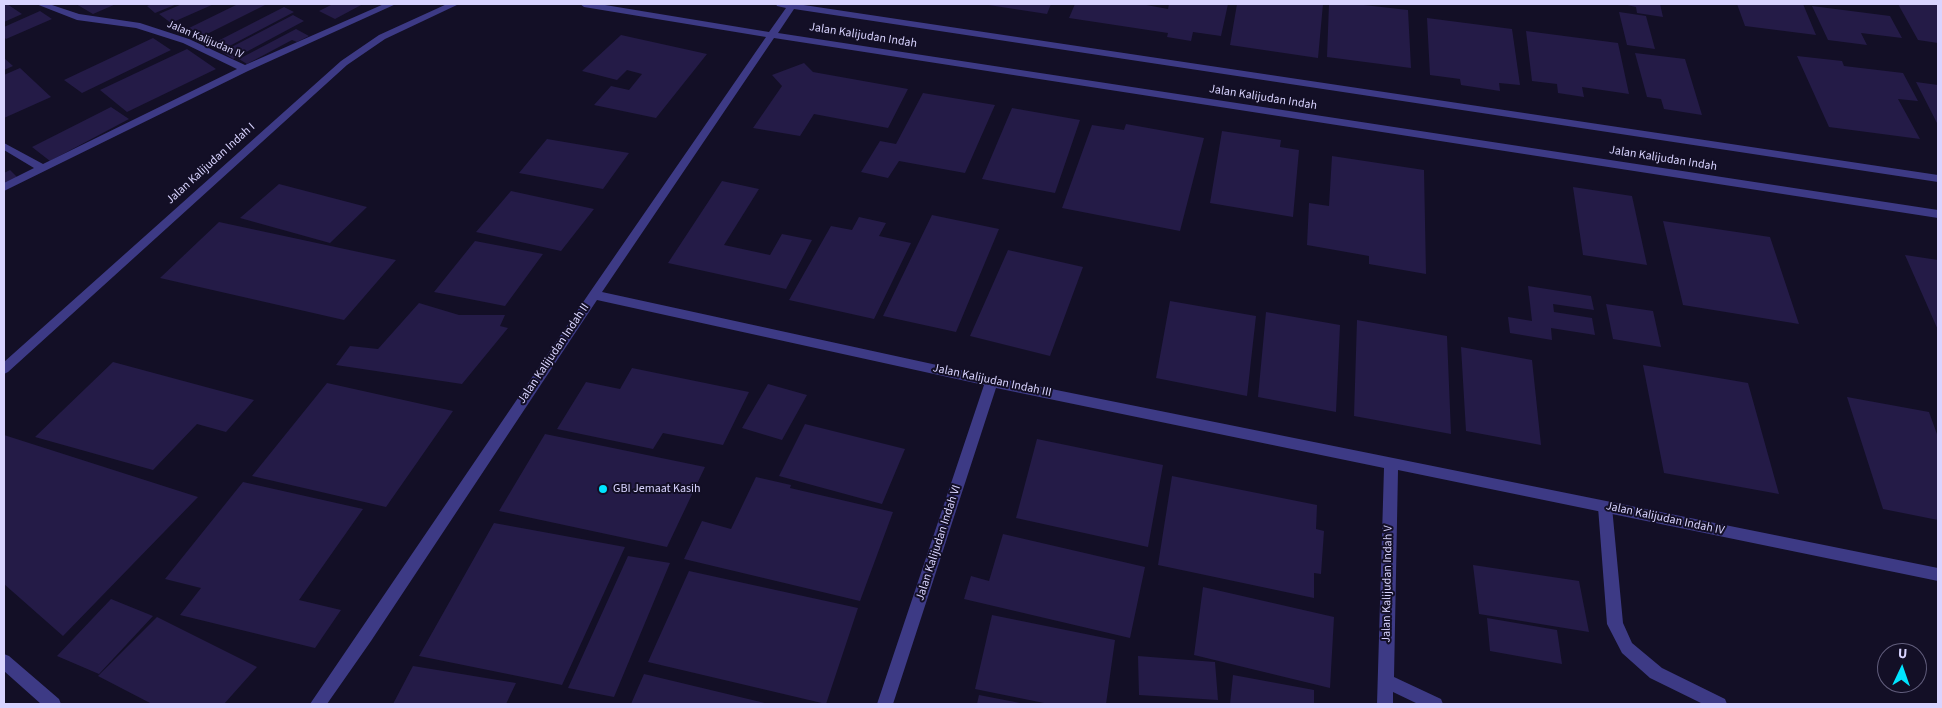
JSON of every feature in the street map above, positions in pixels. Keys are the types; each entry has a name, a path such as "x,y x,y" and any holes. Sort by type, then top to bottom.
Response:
{"street":[{"name":"Jalan Kalijudan IV","path":"41,4 77,17 137,25 186,41 245,69"},
{"path":"4,187 245,69 391,4"},
{"name":"Jalan Kalijudan Indah I","path":"4,369 344,64 382,37 454,4"},
{"name":"Jalan Kalijudan Indah","path":"584,4 772,35 1938,214"},
{"name":"Jalan Kalijudan Indah","path":"780,4 1938,178"},
{"name":"Jalan Kalijudan Indah II","path":"318,704 366,636 594,295 792,5"},
{"path":"4,146 43,168"},
{"name":"Jalan Kalijudan Indah III","path":"594,295 992,382 1391,463"},
{"name":"Jalan Kalijudan Indah VI","path":"885,704 992,382"},
{"name":"Jalan Kalijudan Indah IV","path":"1391,463 1938,576"},
{"name":"Jalan Kalijudan Indah V","path":"1385,704 1391,463"},
{"path":"1604,507 1615,624 1626,648 1656,673 1719,704"},
{"path":"4,662 55,704"},
{"path":"1386,681 1435,704"}],"building":[{"path":"4,4 7,4 22,14 4,22"},
{"path":"76,4 116,4 93,14"},
{"path":"152,4 177,4 155,13 147,6"},
{"path":"182,4 214,4 171,23 159,14"},
{"path":"238,4 267,4 203,36 189,28"},
{"path":"333,4 363,4 335,19 319,11"},
{"path":"982,4 1051,4 1047,14"},
{"path":"1075,4 1141,4 1168,9 1169,4 1228,4 1221,36 1193,32 1191,41 1167,37 1168,33 1069,18"},
{"path":"1237,4 1323,4 1318,58 1230,45"},
{"path":"1329,4 1355,4 1408,10 1411,68 1327,57"},
{"path":"1623,4 1660,4 1663,17 1637,13 1636,7"},
{"path":"1737,4 1803,4 1816,35 1745,26"},
{"path":"1898,4 1938,4 1938,43 1918,40"},
{"path":"1812,6 1890,16 1902,38 1861,33 1867,45 1828,40"},
{"path":"284,7 294,12 220,51 210,45"},
{"path":"40,11 52,19 6,39 4,37 4,27"},
{"path":"1619,12 1646,16 1655,49 1627,45"},
{"path":"293,15 304,21 233,59 222,52"},
{"path":"1427,18 1512,29 1520,85 1499,83 1500,91 1461,85 1460,79 1430,75"},
{"path":"296,29 309,36 297,42 292,40 247,64 239,59"},
{"path":"1526,31 1618,43 1629,94 1582,87 1584,97 1558,93 1557,84 1532,81"},
{"path":"621,35 707,54 656,118 594,105 611,86 629,90 642,74 627,70 617,80 582,71"},
{"path":"153,38 171,50 82,93 64,80"},
{"path":"187,49 216,69 127,112 100,90"},
{"path":"1635,53 1685,59 1702,115 1664,109 1661,99 1647,97"},
{"path":"1797,56 1842,61 1844,66 1903,73 1918,101 1898,99 1920,139 1829,127"},
{"path":"4,58 13,66 4,70"},
{"path":"804,63 813,72 908,89 888,128 814,114 800,136 753,128 782,86 772,75"},
{"path":"20,68 51,97 4,118 4,75"},
{"path":"1916,82 1938,85 1938,125"},
{"path":"923,93 995,105 965,173 899,161 888,178 861,172 880,141 896,144"},
{"path":"111,107 129,119 50,161 32,147"},
{"path":"1012,108 1080,120 1055,193 982,179"},
{"path":"1126,124 1204,138 1180,231 1062,208 1092,125 1124,130"},
{"path":"1222,131 1281,140 1280,147 1299,150 1293,217 1210,203"},
{"path":"547,139 629,153 603,189 519,173"},
{"path":"1332,156 1424,170 1426,274 1369,264 1369,256 1307,245 1309,203 1329,206"},
{"path":"10,170 18,178 4,185 4,173"},
{"path":"722,181 759,189 724,245 770,255 782,234 812,240 786,289 668,263"},
{"path":"279,184 367,207 330,243 240,218"},
{"path":"1573,187 1632,196 1647,265 1583,255"},
{"path":"511,191 594,209 561,251 476,232"},
{"path":"932,215 999,229 956,332 883,316"},
{"path":"859,217 886,223 879,236 911,243 874,319 789,300 831,226 852,230"},
{"path":"1663,221 1770,237 1799,324 1683,305"},
{"path":"219,222 396,260 344,320 160,278"},
{"path":"475,241 543,254 505,306 434,292"},
{"path":"1008,250 1083,267 1050,356 970,336"},
{"path":"1905,255 1938,260 1938,330"},
{"path":"1528,286 1591,296 1594,310 1553,304 1554,312 1592,318 1595,335 1551,328 1552,340 1510,333 1508,317 1532,321"},
{"path":"1170,301 1256,316 1247,396 1156,378"},
{"path":"419,303 459,315 505,315 500,326 508,328 462,384 336,365 350,346 378,349"},
{"path":"1606,304 1653,311 1661,347 1613,339"},
{"path":"1266,312 1340,325 1336,412 1258,397"},
{"path":"1357,320 1447,336 1451,434 1354,416"},
{"path":"1461,347 1532,360 1541,445 1466,431"},
{"path":"113,362 254,400 226,432 197,424 153,470 35,437"},
{"path":"1643,365 1748,383 1779,494 1664,473"},
{"path":"632,368 749,392 723,445 663,433 653,449 557,429 586,382 620,389"},
{"path":"327,383 453,411 386,507 252,476"},
{"path":"768,384 807,395 782,440 742,428"},
{"path":"1847,397 1929,412 1938,437 1938,520 1883,509"},
{"path":"805,424 905,449 882,504 779,476"},
{"name":"GBI Jemaat Kasih","path":"545,434 705,467 667,547 499,511"},
{"path":"4,435 198,497 63,636 4,584"},
{"path":"1037,439 1163,465 1148,547 1016,518"},
{"path":"1172,476 1317,505 1316,529 1324,531 1321,574 1314,573 1314,598 1158,565"},
{"path":"756,477 791,485 790,488 893,512 860,601 684,559 702,521 731,529"},
{"path":"243,482 363,509 299,600 341,610 315,648 180,615 201,588 165,579"},
{"path":"494,523 625,547 562,685 419,656"},
{"path":"1003,534 1145,567 1130,638 964,599 971,576 989,581"},
{"path":"628,556 670,563 614,697 568,688"},
{"path":"1473,565 1579,581 1589,632 1479,614"},
{"path":"689,571 858,608 826,704 648,662"},
{"path":"1203,587 1334,617 1330,688 1194,655"},
{"path":"111,599 153,616 99,674 57,656"},
{"path":"992,615 1115,640 1106,704 1049,704 975,689"},
{"path":"157,617 257,667 224,704 152,704 98,676"},
{"path":"1487,618 1557,630 1562,664 1490,651"},
{"path":"1138,656 1215,662 1218,700 1139,695"},
{"path":"413,666 516,683 506,704 393,704"},
{"path":"644,674 769,704 631,704"},
{"path":"1233,675 1314,690 1314,704 1230,704"},
{"path":"979,695 1020,703 1020,704 977,704"}],"place":[{"name":"GBI Jemaat Kasih","path":"603,489"}]}
